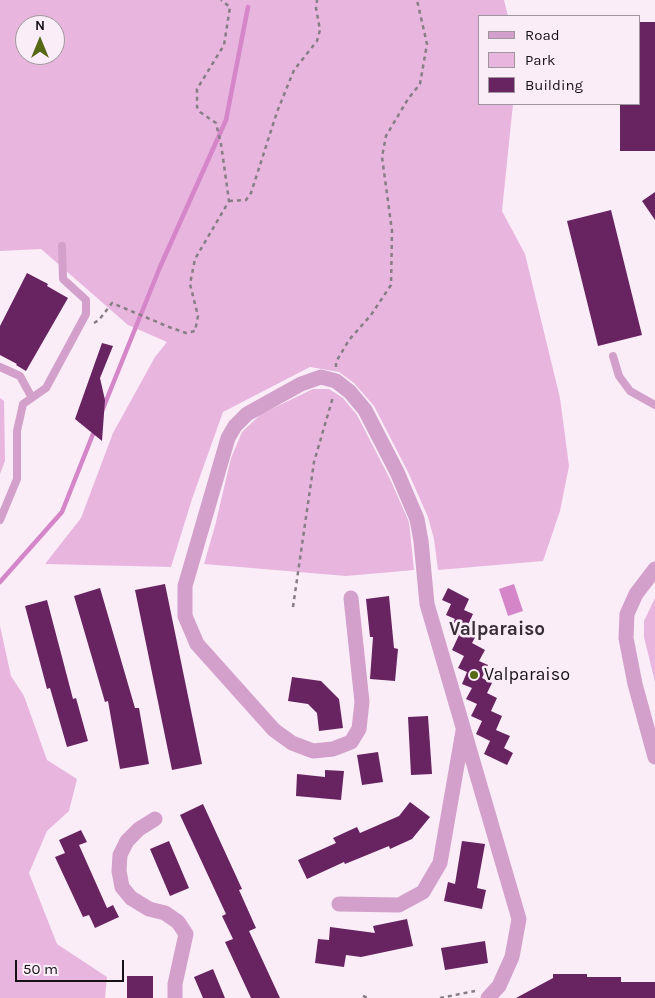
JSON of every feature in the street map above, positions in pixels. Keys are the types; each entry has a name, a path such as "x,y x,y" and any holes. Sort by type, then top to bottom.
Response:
{"street":[{"path":"351,598 362,702 359,729 350,742 333,749 313,751 292,743 274,730 197,644 185,616 185,586 228,438 234,426 246,414 301,384 321,377 336,381 350,392 366,410 398,472 417,518 422,541 427,604 519,919 512,957 500,986 490,996"},
{"path":"655,569 636,594 627,614 626,638 635,684 655,757"},
{"path":"339,904 399,905 424,892 440,863 463,727"},
{"path":"155,819 139,829 127,841 120,855 118,871 122,887 130,898 172,918 178,922 186,934 175,984 175,998"}],"lane":[{"path":"0,520 17,479 18,431 23,404 46,388 86,314 86,300 63,279 62,246"},
{"path":"613,356 619,376 630,391 655,405"},
{"path":"0,366 20,376 32,398"}],"path":[{"path":"74,336 98,320 112,303 168,328 186,332 194,331 198,316 190,284 194,260 229,201 216,123 200,112 197,107 197,89 224,45 230,7 221,0"},
{"path":"229,201 246,200 251,193 277,112 294,70 317,41 320,30 316,8 317,0"},
{"path":"293,607 314,462 331,408 336,381 336,362 349,340 371,315 391,286 392,231 382,157 386,136 408,99 420,84 427,44 417,0"},
{"path":"440,998 473,990 490,996"},
{"path":"363,996 368,998"}],"green space":[{"path":"0,0 504,0 508,15 478,15 478,105 513,105 502,211 525,254 560,398 569,466 560,511 543,561 438,570 434,539 428,517 408,472 374,406 354,383 339,372 310,367 223,412 192,499 171,567 45,564 81,518 113,433 155,357 167,342 128,325 41,249 0,251"},
{"path":"313,389 329,389 343,398 357,415 390,479 409,522 414,570 346,576 204,564 231,458 242,432 261,414"},
{"path":"0,398 4,401 5,461 0,474"},
{"path":"655,598 655,682 644,637 644,621"},
{"path":"0,626 11,676 24,696 47,760 77,779 69,811 47,831 29,873 57,944 107,977 105,998 0,998"}],"shaded area":[{"path":"514,584 523,611 508,616 499,589"}],"building":[{"path":"640,22 655,22 655,151 620,151 620,105 640,105"},
{"path":"655,192 655,220 642,201"},
{"path":"611,210 642,335 598,346 567,221"},
{"path":"27,273 48,284 47,286 68,298 26,371 0,355 0,326"},
{"path":"102,343 113,346 100,378 105,400 102,441 75,419"},
{"path":"165,584 202,764 172,770 135,590"},
{"path":"100,588 135,708 139,708 149,764 120,769 108,701 105,702 74,596"},
{"name":"Valparaiso","path":"448,588 469,599 464,610 473,614 467,627 478,632 472,643 485,650 479,661 488,665 482,678 492,683 487,693 497,698 491,711 502,716 496,730 510,736 504,748 513,753 507,765 484,754 490,741 476,734 482,721 471,716 477,704 466,699 472,688 462,684 467,672 458,668 464,656 452,650 459,635 449,630 455,619 446,615 451,604 442,600"},
{"path":"389,596 394,648 398,649 395,681 370,679 373,637 370,637 366,599"},
{"path":"47,600 73,699 76,698 88,741 67,747 50,688 47,689 25,606"},
{"path":"292,677 321,681 339,699 343,728 319,731 317,713 308,704 288,701"},
{"path":"428,716 432,774 411,775 408,717"},
{"path":"378,752 383,782 362,785 357,755"},
{"path":"325,770 344,771 341,800 296,796 297,774 325,777"},
{"path":"410,802 430,817 412,839 390,849 389,846 345,864 344,862 307,879 298,860 336,843 333,838 357,827 360,833 399,816"},
{"path":"203,804 242,889 239,890 256,928 249,931 280,998 251,998 225,942 233,939 222,916 226,914 180,815"},
{"path":"81,830 87,842 79,845 107,908 113,905 119,917 95,928 89,915 83,917 55,857 65,853 59,840"},
{"path":"169,841 189,888 170,896 150,849"},
{"path":"462,841 485,844 477,888 486,890 482,909 444,901 448,882 455,884"},
{"path":"407,919 413,946 361,957 346,955 344,967 315,963 318,939 329,940 330,927 375,933 373,926"},
{"path":"485,941 488,963 445,970 441,948"},
{"path":"213,969 225,998 203,998 194,977"},
{"path":"553,974 621,977 621,982 655,982 655,998 516,998 553,978"},
{"path":"127,976 153,976 153,998 127,998"}],"waterway":[{"path":"102,411 160,267 226,120 248,7"},
{"path":"0,582 62,512 95,429"}],"place":[{"name":"Valparaiso","path":"474,675"}],"district":[{"name":"Valparaiso","path":"497,630"}]}
